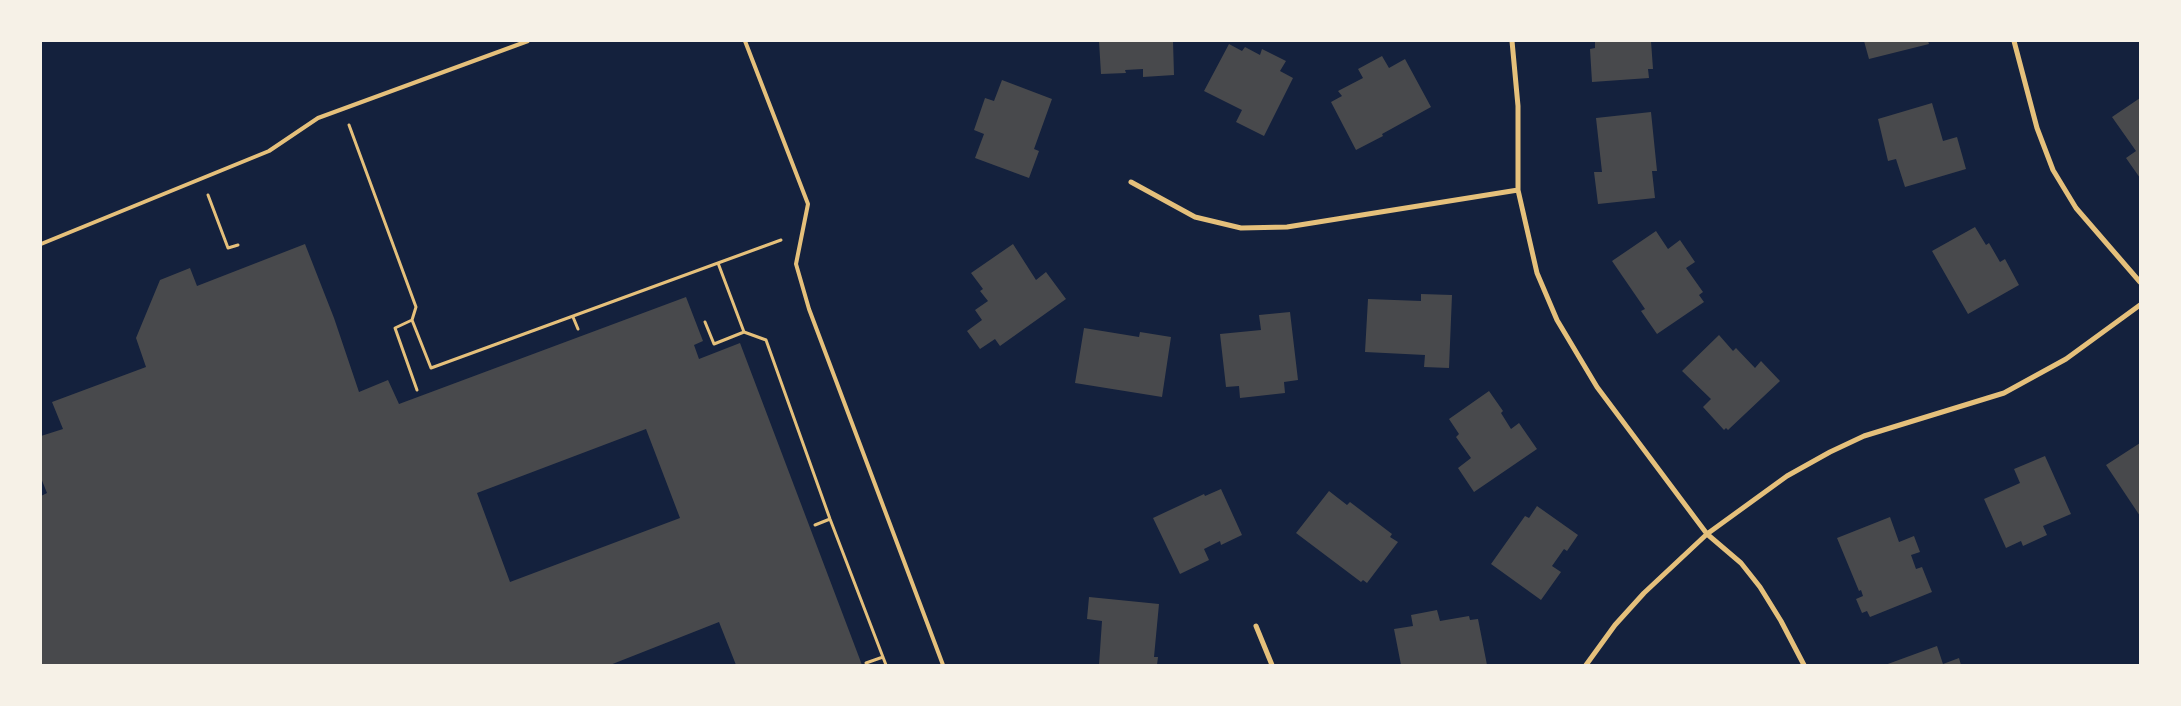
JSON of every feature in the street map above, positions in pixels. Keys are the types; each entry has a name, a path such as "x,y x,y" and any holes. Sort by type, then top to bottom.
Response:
{"street":[{"path":"1512,41 1518,106 1518,190 1536,273 1557,320 1597,387 1706,534 1741,563 1760,587 1781,621 1804,665"},
{"path":"2014,41 2037,128 2053,170 2076,208 2140,282"},
{"path":"1131,182 1195,217 1241,228 1287,227 1518,190"},
{"path":"1586,665 1615,625 1638,599 1706,534 1787,476 1864,436 2004,393 2066,359 2140,305"},
{"path":"1256,626 1272,665"}],"lane":[{"path":"41,244 269,151 318,118 528,41"},
{"path":"745,41 808,204 796,264 809,309 943,665"}],"path":[{"path":"343,109 416,307 412,320 431,368 803,231"},
{"path":"202,179 228,248 238,245"},
{"path":"718,263 744,332"},
{"path":"573,316 578,329"},
{"path":"412,320 395,328 418,390"},
{"path":"705,322 714,344 744,332 766,340 830,519 886,665"},
{"path":"815,525 830,519"},
{"path":"866,663 883,657"}],"building":[{"path":"1099,41 1173,41 1174,75 1143,77 1143,69 1125,70 1126,73 1101,74"},
{"path":"1595,41 1651,41 1653,69 1648,69 1649,78 1592,82 1590,49 1595,48"},
{"path":"1864,41 1928,41 1929,44 1869,59"},
{"path":"1229,44 1242,51 1245,47 1260,55 1262,49 1286,61 1280,71 1293,78 1264,136 1236,122 1242,110 1204,91"},
{"path":"1382,56 1389,68 1405,59 1431,107 1356,150 1331,102 1342,96 1338,91 1363,78 1358,69"},
{"path":"1002,80 1052,99 1034,149 1039,151 1029,178 975,158 984,134 974,130 985,98 994,101"},
{"path":"2140,98 2140,178 2126,158 2136,151 2112,117"},
{"path":"1932,103 1943,141 1957,137 1966,169 1905,187 1896,159 1888,161 1878,119"},
{"path":"1651,112 1657,171 1652,171 1655,198 1598,204 1594,172 1602,172 1596,118"},
{"path":"1975,227 1986,245 1989,243 2000,262 2005,259 2019,285 1968,314 1932,251"},
{"path":"1656,231 1668,249 1680,240 1695,262 1686,268 1703,292 1699,295 1704,302 1657,334 1641,311 1645,309 1612,261"},
{"path":"305,244 334,318 359,392 388,380 399,404 686,297 703,341 694,345 699,359 740,343 862,665 736,665 719,622 610,665 41,665 41,496 47,493 41,478 41,436 63,429 52,402 146,367 136,338 160,280 190,268 197,286","holes":["646,429 680,518 510,582 477,493"]},
{"path":"1013,244 1036,280 1046,272 1066,299 1000,346 995,339 980,349 967,331 982,320 975,310 988,301 980,291 983,289 971,273"},
{"path":"1421,294 1452,295 1449,368 1424,367 1425,355 1365,352 1368,299 1421,301"},
{"path":"1290,312 1298,380 1284,382 1285,393 1240,398 1239,386 1226,387 1220,334 1261,330 1259,315"},
{"path":"1084,328 1139,337 1140,332 1171,337 1162,397 1075,383"},
{"path":"1719,335 1733,351 1736,348 1755,368 1761,361 1780,381 1728,430 1726,428 1724,430 1703,407 1711,399 1682,371"},
{"path":"1489,391 1503,411 1501,413 1511,429 1519,423 1537,449 1474,492 1458,468 1471,458 1456,437 1459,434 1449,419"},
{"path":"2140,443 2140,516 2106,465"},
{"path":"2045,456 2071,514 2043,526 2047,535 2023,546 2021,541 2006,548 1984,499 2020,483 2014,469"},
{"path":"1221,489 1242,535 1221,545 1220,541 1204,549 1209,560 1180,574 1153,518 1204,494 1205,496"},
{"path":"1329,491 1347,505 1350,502 1392,534 1390,537 1398,542 1367,583 1363,580 1361,582 1296,533"},
{"path":"1537,506 1578,535 1567,551 1564,549 1552,566 1561,572 1541,600 1491,564 1525,516 1529,518"},
{"path":"1890,517 1899,542 1914,536 1920,552 1911,555 1916,569 1922,567 1932,592 1870,617 1867,611 1862,613 1856,599 1863,596 1861,590 1859,591 1837,538"},
{"path":"1089,597 1159,604 1154,657 1158,657 1157,665 1099,665 1102,621 1087,619"},
{"path":"1437,610 1440,621 1469,616 1470,620 1478,619 1487,665 1401,665 1394,629 1413,626 1411,615"},
{"path":"1937,646 1943,664 1959,658 1961,665 1885,665"}]}
